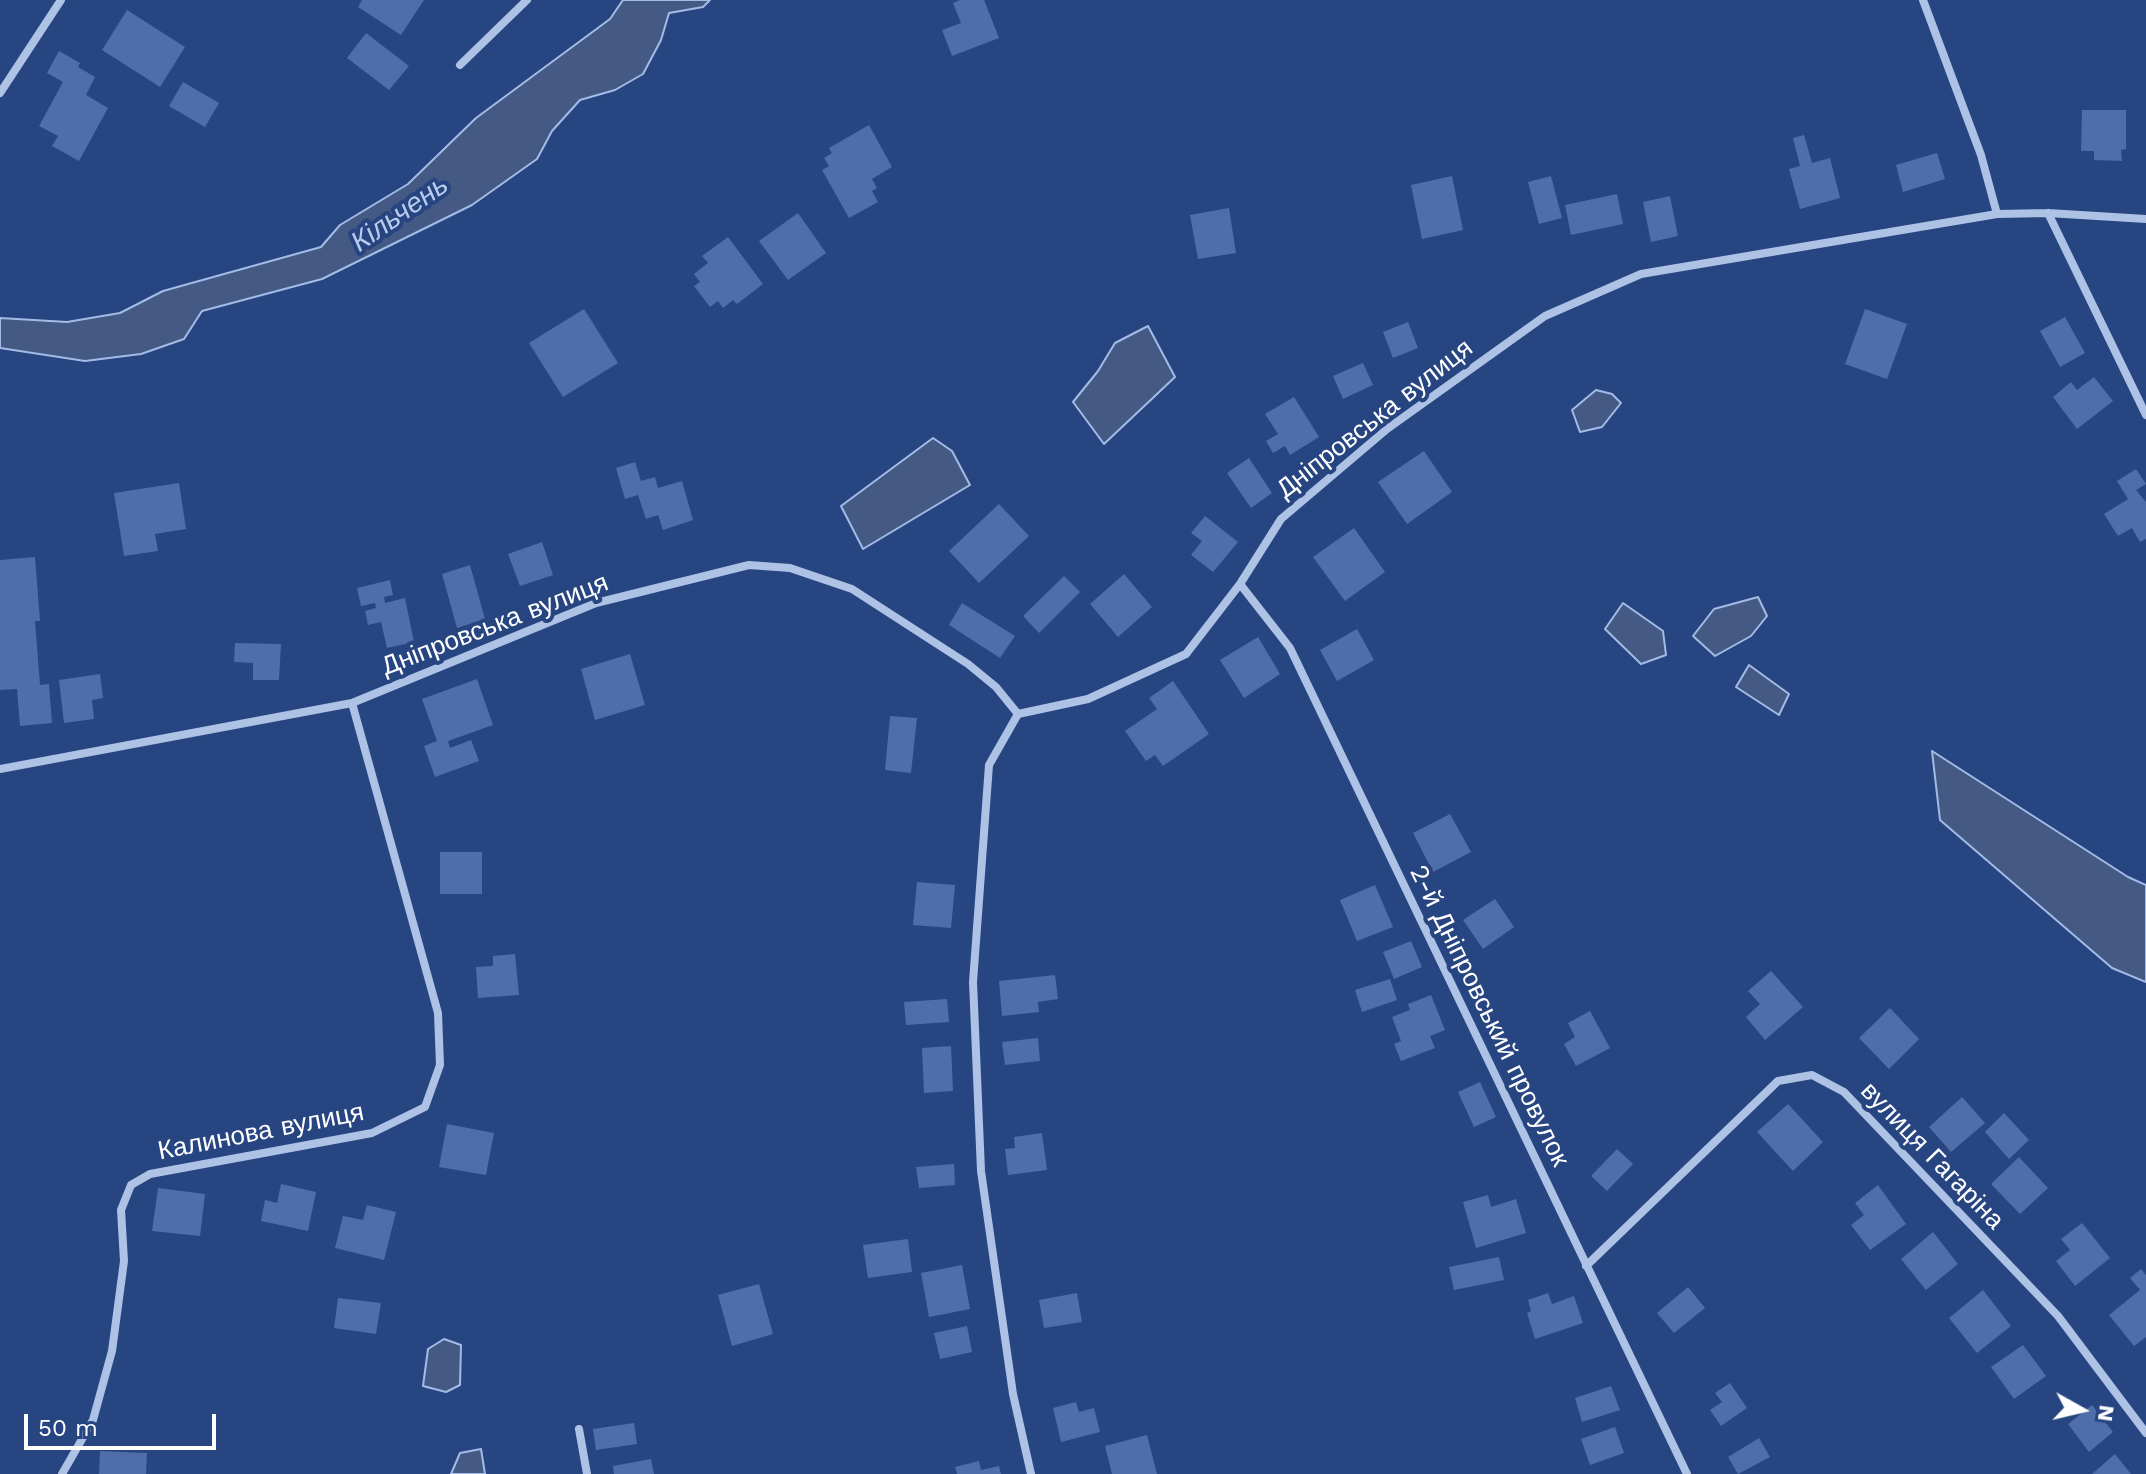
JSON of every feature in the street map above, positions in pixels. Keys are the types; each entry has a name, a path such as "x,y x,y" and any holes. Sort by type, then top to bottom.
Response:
{"street":[{"path":"0,93 61,0"},
{"path":"460,65 527,0"},
{"path":"1923,0 1981,155 1997,214"},
{"path":"2048,213 2146,415"},
{"name":"Дніпровська вулиця","path":"0,769 352,703 596,603 749,565 790,568 852,589 968,664 996,687 1018,714 1088,699 1186,654 1240,584 1281,519 1387,429 1545,316 1641,274 1997,214 2048,213 2146,219"},
{"name":"2-й Дніпровський провулок","path":"1240,584 1290,648 1687,1474"},
{"name":"Калинова вулиця","path":"62,1474 93,1420 112,1351 124,1261 121,1210 131,1185 150,1174 372,1133 425,1107 440,1065 438,1013 352,703"},
{"path":"1018,714 989,765 973,982 981,1171 1013,1394 1031,1474"},
{"name":"вулиця Гагаріна","path":"1586,1266 1778,1081 1812,1075 1844,1092 2058,1316 2146,1433"},
{"path":"579,1429 587,1474"}],"water":[{"name":"Кільчень","path":"623,0 710,0 703,7 669,13 661,40 643,74 615,90 580,100 552,131 537,159 472,205 322,279 202,311 184,339 141,354 85,361 0,348 0,318 67,322 120,313 163,291 321,247 340,225 408,184 476,118 610,19"},
{"path":"1148,326 1175,377 1104,444 1073,402 1115,343"},
{"path":"1596,390 1612,394 1621,403 1602,427 1580,432 1572,410"},
{"path":"933,438 952,451 970,485 863,549 841,506"},
{"path":"1758,597 1767,616 1751,636 1715,656 1693,636 1714,609"},
{"path":"1623,603 1663,631 1666,655 1641,664 1605,629"},
{"path":"1749,665 1789,694 1779,715 1736,687"},
{"path":"1932,751 2128,877 2146,885 2146,982 2112,968 1940,820"},
{"path":"444,1339 461,1345 460,1385 446,1392 423,1386 428,1349"},
{"path":"481,1449 485,1474 451,1474 460,1453"}],"building":[{"path":"362,0 424,0 401,35 358,7"},
{"path":"984,0 999,38 952,56 942,30 961,23 953,3"},
{"path":"127,10 185,47 160,87 102,50"},
{"path":"366,33 409,66 389,90 347,58"},
{"path":"59,51 80,63 78,67 95,77 86,95 108,108 79,161 52,146 58,136 39,126 63,82 47,73"},
{"path":"183,82 219,103 205,127 169,106"},
{"path":"2082,110 2126,110 2126,149 2121,150 2122,161 2094,160 2094,151 2081,151"},
{"path":"869,125 892,167 872,179 877,188 872,191 878,202 849,218 822,170 829,166 824,158 832,153 829,148"},
{"path":"1804,135 1812,163 1830,158 1840,198 1800,209 1789,169 1800,166 1793,138"},
{"path":"1937,153 1945,179 1903,192 1896,165"},
{"path":"1452,176 1463,230 1422,239 1411,185"},
{"path":"1551,176 1562,218 1539,224 1528,182"},
{"path":"1617,194 1623,224 1571,235 1565,205"},
{"path":"1670,196 1678,236 1651,242 1643,202"},
{"path":"1229,208 1236,253 1198,259 1190,215"},
{"path":"798,213 826,253 788,280 759,241"},
{"path":"728,237 763,284 737,304 733,300 723,308 718,301 710,307 694,286 700,282 694,274 708,263 702,256"},
{"path":"584,309 618,363 563,397 529,343"},
{"path":"1865,309 1907,324 1887,379 1845,364"},
{"path":"2065,317 2085,353 2060,367 2040,331"},
{"path":"1408,322 1418,348 1393,358 1383,332"},
{"path":"1363,363 1373,385 1343,399 1333,376"},
{"path":"2094,377 2113,401 2077,429 2053,397 2071,382 2077,390"},
{"path":"1294,397 1319,437 1290,455 1285,446 1273,453 1266,441 1278,434 1265,414"},
{"path":"1424,451 1452,492 1407,524 1378,482"},
{"path":"1249,458 1272,493 1251,508 1227,473"},
{"path":"635,462 641,481 655,477 658,488 682,481 693,520 663,530 658,515 646,519 638,495 625,499 616,468"},
{"path":"2136,469 2146,484 2136,490 2146,502 2146,539 2140,542 2132,528 2118,536 2104,514 2128,499 2117,481"},
{"path":"179,483 186,529 155,534 158,551 124,556 114,493"},
{"path":"999,504 1029,536 979,583 949,551"},
{"path":"1205,516 1238,542 1213,572 1191,555 1202,541 1191,533"},
{"path":"1354,528 1385,572 1345,601 1313,557"},
{"path":"542,542 553,575 520,586 508,554"},
{"path":"35,557 40,621 35,621 40,685 49,684 52,723 20,726 17,689 0,690 0,560"},
{"path":"470,565 485,619 457,628 442,574"},
{"path":"1124,574 1152,607 1118,637 1090,604"},
{"path":"1064,576 1080,592 1039,633 1023,616"},
{"path":"390,580 393,595 384,597 385,603 405,598 414,642 387,648 381,622 368,625 365,611 376,608 375,603 361,606 357,588"},
{"path":"962,603 1015,636 1000,658 949,625"},
{"path":"1357,629 1374,660 1337,681 1320,650"},
{"path":"1258,637 1280,674 1244,698 1220,660"},
{"path":"235,643 281,644 279,680 253,680 253,663 234,662"},
{"path":"630,654 645,705 595,720 581,669"},
{"path":"100,674 103,698 92,700 94,719 64,723 59,680"},
{"path":"477,679 493,725 448,741 450,748 471,740 479,761 435,777 424,746 437,741 422,699"},
{"path":"1173,681 1209,734 1163,766 1155,755 1146,761 1125,731 1157,709 1149,698"},
{"path":"890,716 917,718 911,773 885,770"},
{"path":"1450,814 1471,852 1433,872 1413,833"},
{"path":"440,852 482,852 482,894 440,894"},
{"path":"917,882 955,885 951,928 913,925"},
{"path":"1375,885 1393,927 1357,941 1340,900"},
{"path":"1495,899 1514,927 1483,949 1463,920"},
{"path":"1411,941 1422,967 1394,979 1383,952"},
{"path":"515,954 519,995 478,998 476,967 493,966 493,956"},
{"path":"1771,971 1803,1007 1765,1040 1746,1017 1760,1004 1748,991"},
{"path":"1055,975 1058,999 1038,1002 1039,1012 1002,1016 999,981"},
{"path":"1390,979 1397,1000 1362,1012 1355,990"},
{"path":"1431,995 1445,1030 1430,1036 1435,1048 1401,1061 1394,1044 1401,1041 1392,1017 1410,1010 1408,1004"},
{"path":"947,999 949,1022 906,1025 904,1002"},
{"path":"1890,1008 1919,1039 1889,1069 1859,1038"},
{"path":"1590,1011 1610,1048 1576,1066 1564,1044 1575,1037 1568,1023"},
{"path":"1038,1038 1040,1061 1005,1065 1002,1042"},
{"path":"951,1046 953,1091 924,1093 922,1048"},
{"path":"1480,1082 1496,1117 1474,1127 1458,1092"},
{"path":"1962,1097 1985,1123 1951,1152 1929,1127"},
{"path":"1788,1104 1823,1142 1793,1171 1757,1132"},
{"path":"2004,1113 2029,1140 2009,1159 1985,1132"},
{"path":"447,1124 494,1133 486,1175 439,1167"},
{"path":"1042,1133 1047,1170 1008,1175 1005,1149 1015,1148 1014,1137"},
{"path":"1617,1149 1633,1164 1607,1191 1591,1176"},
{"path":"2019,1157 2048,1188 2020,1214 1991,1184"},
{"path":"954,1164 955,1185 919,1188 916,1167"},
{"path":"281,1184 316,1192 308,1231 261,1221 265,1200 277,1203"},
{"path":"1878,1185 1906,1224 1870,1250 1851,1225 1864,1215 1855,1203"},
{"path":"158,1188 205,1194 200,1236 152,1231"},
{"path":"1488,1195 1491,1207 1516,1199 1526,1233 1476,1248 1463,1202"},
{"path":"367,1205 396,1212 384,1260 335,1248 343,1216 363,1220"},
{"path":"2082,1223 2110,1258 2075,1286 2056,1261 2070,1250 2061,1239"},
{"path":"1933,1232 1958,1264 1926,1290 1901,1259"},
{"path":"908,1239 912,1272 868,1278 863,1245"},
{"path":"1499,1257 1504,1280 1454,1290 1449,1267"},
{"path":"962,1265 970,1309 929,1317 921,1273"},
{"path":"2141,1269 2146,1275 2146,1337 2134,1346 2109,1315 2140,1290 2130,1278"},
{"path":"759,1284 773,1334 732,1346 718,1295"},
{"path":"1688,1287 1705,1308 1674,1333 1657,1313"},
{"path":"1983,1290 2011,1326 1977,1353 1949,1318"},
{"path":"1077,1293 1082,1322 1044,1328 1039,1300"},
{"path":"1548,1293 1552,1304 1574,1296 1583,1323 1535,1339 1527,1313 1531,1311 1528,1300"},
{"path":"338,1298 381,1303 376,1334 334,1328"},
{"path":"967,1326 972,1352 940,1359 934,1333"},
{"path":"2023,1345 2046,1376 2014,1399 1991,1367"},
{"path":"1730,1383 1747,1408 1721,1426 1710,1410 1722,1402 1715,1393"},
{"path":"1611,1386 1620,1410 1582,1422 1575,1398"},
{"path":"1076,1402 1079,1412 1094,1408 1100,1432 1061,1442 1053,1408"},
{"path":"2092,1405 2113,1432 2089,1452 2068,1424"},
{"path":"634,1423 637,1444 596,1450 593,1429"},
{"path":"1615,1427 1624,1453 1590,1465 1581,1439"},
{"path":"1147,1435 1157,1474 1112,1474 1105,1446"},
{"path":"1759,1438 1770,1457 1738,1474 1728,1457"},
{"path":"100,1451 147,1453 146,1474 99,1474"},
{"path":"2115,1454 2131,1474 2092,1474"},
{"path":"651,1459 654,1474 614,1474 613,1466"},
{"path":"979,1461 981,1470 999,1466 1001,1474 957,1474 955,1467"}]}
